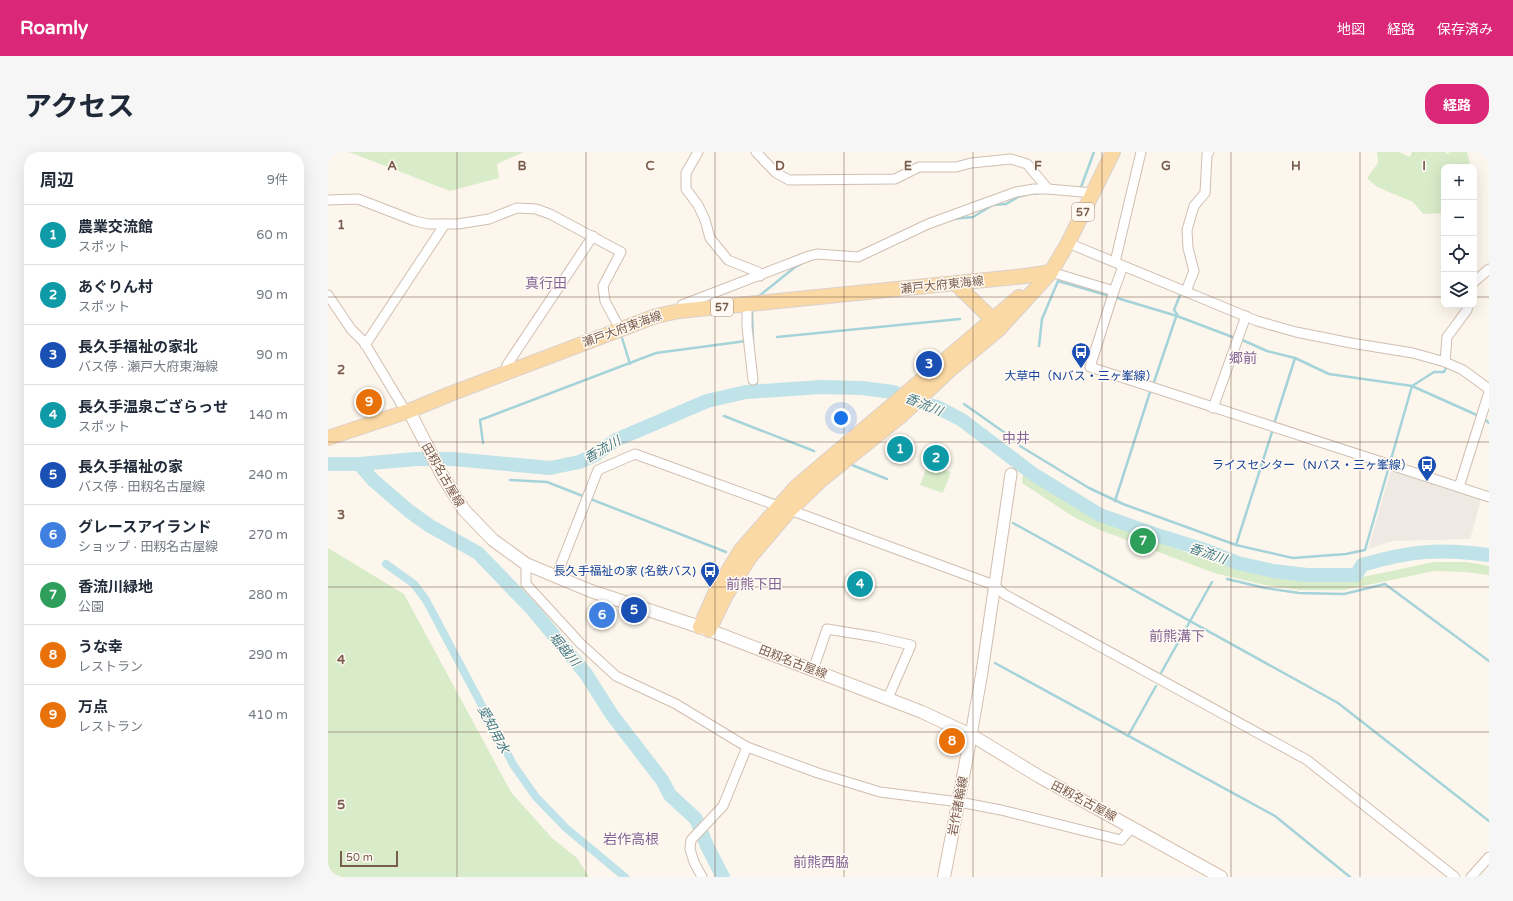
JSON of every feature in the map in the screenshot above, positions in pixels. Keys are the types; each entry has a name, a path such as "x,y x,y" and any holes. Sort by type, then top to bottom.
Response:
{"main road":[{"name":"57","path":"704,628 784,508 796,487 896,404 922,388 999,329 1051,272 1068,243 1113,152"},
{"name":"57","path":"784,508 911,407 922,388 992,318 1051,272"},
{"name":"瀬戸大府東海線","path":"328,438 409,411 656,316 679,311 1051,272"},
{"path":"955,283 992,318"},
{"name":"田籾名古屋線","path":"409,411 425,445 464,510 477,525 507,552 526,564 556,577 704,628 888,698 971,735 1040,777 1221,877"},
{"name":"岩作諸輪線","path":"944,877 971,735"}],"street":[{"path":"697,152 686,173 686,189 698,205 705,220 710,238 728,260 758,272 760,276"},
{"path":"756,152 776,173 789,180 895,179 919,167 956,167 971,163 1018,160 1028,164 1048,188"},
{"path":"1141,152 1114,291 1090,368 1489,497"},
{"path":"1186,291 1194,271 1188,248 1188,230 1194,206 1205,193 1204,153"},
{"path":"679,311 682,305 816,254 858,257 928,224 1016,192 1048,188 1093,192"},
{"path":"328,200 358,199 414,221 428,224 458,224 489,219 517,208 536,209 550,214 621,252 603,286 605,301 620,329"},
{"path":"366,345 445,224"},
{"path":"505,373 507,365 593,236"},
{"path":"1068,243 1257,321 1296,332 1351,344 1413,353 1445,362 1463,370 1489,389"},
{"path":"1477,279 1489,269"},
{"path":"1051,272 1114,291"},
{"path":"328,295 351,330 366,345 403,407 409,411"},
{"path":"747,304 753,380"},
{"path":"1445,362 1447,337 1467,308"},
{"path":"1213,408 1246,316"},
{"path":"1459,487 1489,392"},
{"path":"556,577 598,470 635,454 994,585 1004,594 1307,760 1455,877"},
{"path":"971,735 1011,474"},
{"path":"526,564 526,584 580,643 611,672 616,676 676,704 748,747 818,773 880,792 959,802 1012,812 1121,840 1132,827"},
{"path":"813,670 827,629 876,637 911,645 888,698"},
{"path":"702,877 694,862 690,849 691,840 723,806 748,747"},
{"path":"1470,877 1489,857"}],"shaded area":[{"path":"1391,470 1481,500 1470,539 1393,541 1368,549"}],"green space":[{"path":"349,152 524,152 497,164 499,178 450,191"},
{"path":"1377,152 1399,152 1410,157 1412,152 1446,152 1447,154 1450,152 1467,152 1470,164 1441,164 1441,213 1423,214 1413,202 1377,187 1367,178 1378,163"},
{"path":"928,464 951,472 943,493 920,485"},
{"path":"1023,473 1076,508 1105,522 1218,564 1268,576 1300,581 1344,581 1434,562 1466,562 1489,566 1489,575 1465,572 1434,571 1344,590 1299,590 1265,585 1214,573 1100,530 1072,516 1022,483"},
{"path":"328,548 404,594 511,792 552,838 577,858 589,877 328,877"}],"waterway":[{"path":"1080,190 1094,152"},
{"path":"953,219 973,217 993,205 1006,204 1018,197 1042,193"},
{"path":"759,296 794,268 806,261"},
{"path":"1039,346 1042,319 1058,281 1106,295"},
{"path":"1153,385 1177,314 1174,310 1180,295"},
{"path":"1117,298 1177,316 1235,338"},
{"path":"752,311 753,342"},
{"path":"777,337 960,319"},
{"path":"622,338 630,364"},
{"path":"1240,339 1267,351 1295,358 1329,374 1412,386 1479,416"},
{"path":"483,443 480,420 656,353 746,341"},
{"path":"1274,424 1295,358"},
{"path":"1020,446 1089,488 1123,504 1236,545 1293,558 1346,554 1365,550 1412,386 1434,372 1444,372 1446,368"},
{"path":"756,379 757,391"},
{"name":"香流川","path":"328,464 359,464 416,459 452,459 550,468 579,462 595,455 616,440 707,401 746,392 821,387 862,388 893,392 913,401 937,407 962,420 1033,474 1100,515 1205,550 1238,563 1273,571 1307,575 1356,575 1362,565 1410,554 1440,551 1489,555"},
{"path":"1115,501 1151,389"},
{"path":"964,404 1008,435"},
{"path":"724,416 814,451"},
{"path":"1483,418 1489,423"},
{"path":"1236,545 1273,429"},
{"name":"堀越川","path":"359,464 373,480 409,511 430,526 478,553 532,609 586,674 612,715 662,780 670,795 696,819 707,846 723,877"},
{"path":"852,465 887,479"},
{"path":"510,480 547,482 726,552"},
{"path":"1013,523 1338,703 1489,821"},
{"name":"愛知用水","path":"386,564 414,584 426,600 514,766 536,797 566,828 625,877"},
{"path":"1227,579 1265,588 1299,593 1344,594 1385,584 1489,661"},
{"path":"1161,673 1212,582"},
{"path":"995,663 1275,816 1350,877"},
{"path":"1128,736 1156,686"}],"place":[{"name":"長久手福祉の家北","path":"929,364"},
{"name":"大草中（Nバス・三ヶ峯線）","path":"1081,369"},
{"name":"万点","path":"369,402"},
{"name":"農業交流館","path":"900,449"},
{"name":"あぐりん村","path":"936,458"},
{"name":"ライスセンター（Nバス・三ヶ峯線）","path":"1427,482"},
{"name":"香流川緑地","path":"1143,541"},
{"name":"長久手温泉ござらっせ","path":"860,584"},
{"name":"長久手福祉の家 (名鉄バス)","path":"710,588"},
{"name":"長久手福祉の家","path":"634,610"},
{"name":"グレースアイランド","path":"602,615"},
{"name":"うな幸","path":"952,741"}],"district":[{"name":"真行田","path":"546,283"},
{"name":"郷前","path":"1243,358"},
{"name":"中井","path":"1016,438"},
{"name":"前熊下田","path":"754,584"},
{"name":"前熊溝下","path":"1177,636"},
{"name":"岩作高根","path":"631,839"},
{"name":"前熊西脇","path":"821,862"}]}
